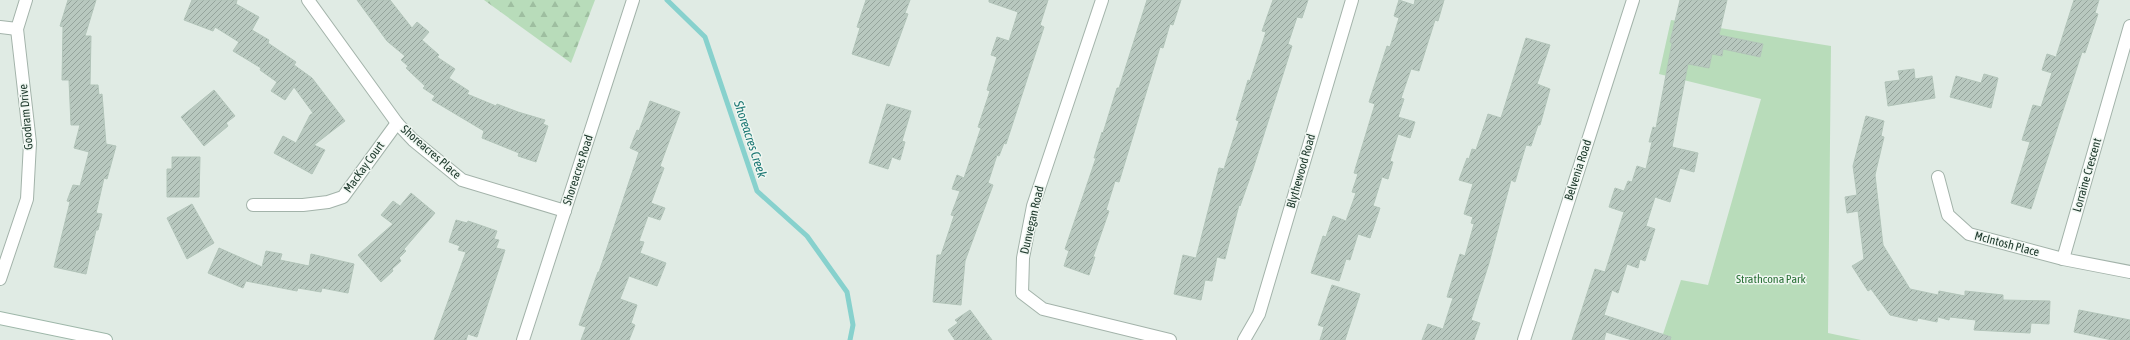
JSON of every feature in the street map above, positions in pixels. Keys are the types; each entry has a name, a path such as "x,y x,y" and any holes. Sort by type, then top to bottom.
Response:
{"street":[{"name":"Goodram Drive","path":"0,279 26,199 28,185 30,143 17,29 26,0"},
{"name":"Shoreacres Place","path":"308,0 397,123 413,140 462,180 565,211"},
{"name":"Shoreacres Road","path":"523,340 633,0"},
{"name":"Dunvegan Road","path":"1102,0 1033,206 1023,258 1022,293 1043,309 1170,340"},
{"name":"Blythewood Road","path":"1244,340 1259,314 1352,0"},
{"name":"Belvenia Road","path":"1524,340 1633,0"},
{"name":"Lorraine Crescent","path":"2063,258 2130,26"},
{"path":"0,27 17,29"},
{"name":"MacKay Court","path":"253,205 303,205 328,202 343,197 397,123"},
{"name":"McIntosh Place","path":"1938,177 1948,215 1969,234 2063,258"},
{"path":"2063,258 2130,272"},
{"path":"0,318 106,340"}],"green space":[{"path":"484,0 595,0 571,63"},
{"name":"Strathcona Park","path":"1671,20 1831,46 1828,333 1861,340 1661,340 1681,280 1708,285 1761,99 1659,74"}],"building":[{"path":"68,0 96,0 85,36 91,36 90,85 98,85 99,95 102,94 106,144 116,146 107,179 104,178 96,213 102,214 98,230 96,230 86,274 54,267 70,202 67,201 73,185 80,186 89,152 74,148 80,125 71,125 69,80 62,80 63,27 60,26"},
{"path":"192,0 237,0 236,4 259,17 252,30 269,40 268,43 296,62 294,65 312,78 345,121 314,145 325,150 312,174 274,153 283,136 296,143 310,115 313,113 294,87 285,100 271,91 277,82 260,70 261,68 233,51 239,42 215,27 213,31 184,20"},
{"path":"357,0 390,0 412,28 417,22 429,32 422,40 439,55 437,57 455,69 449,78 469,91 467,94 496,106 497,104 545,120 543,124 548,126 536,162 518,156 519,153 482,138 484,131 432,100 435,96 423,88 425,86 406,68 408,66 401,60 405,56 387,41"},
{"path":"866,0 910,0 905,13 908,14 889,66 852,54 860,28 857,27"},
{"path":"989,0 1048,0 1040,25 1044,27 1006,144 1004,143 999,156 997,155 988,183 993,185 965,261 961,305 933,302 937,255 941,255 954,216 951,215 960,191 952,189 957,175 964,178 981,128 978,127 990,91 987,90 997,57 991,55 997,37 1009,41 1018,12 989,2"},
{"path":"1147,0 1181,0 1173,25 1170,24 1163,48 1160,47 1119,182 1115,181 1106,210 1109,211 1093,257 1095,257 1089,275 1064,266 1069,251 1065,249 1096,158 1094,158 1102,132 1103,133 1117,88 1119,88"},
{"path":"1273,0 1308,0 1302,18 1297,17 1288,44 1292,46 1252,172 1240,206 1239,205 1225,259 1217,257 1212,281 1205,280 1201,300 1174,294 1183,255 1196,258 1219,168 1224,169 1239,121 1236,120 1248,80 1250,81 1266,32 1262,31"},
{"path":"1399,0 1414,5 1415,0 1444,0 1438,21 1435,20 1419,71 1411,69 1401,98 1404,99 1398,117 1415,122 1410,138 1398,134 1390,161 1393,162 1388,179 1382,177 1373,206 1380,208 1370,238 1358,234 1350,260 1346,259 1339,281 1311,273 1323,236 1326,237 1333,216 1346,221 1356,193 1352,192 1358,174 1354,173 1375,104 1369,102 1387,46 1390,47 1399,18 1394,16"},
{"path":"1680,0 1727,0 1719,35 1763,44 1760,57 1723,49 1722,56 1712,54 1709,68 1688,64 1672,147 1698,153 1694,172 1680,168 1670,202 1655,197 1646,226 1655,229 1645,261 1640,259 1638,268 1627,264 1618,293 1612,290 1604,315 1671,337 1670,340 1632,340 1606,332 1604,340 1572,340 1595,269 1605,272 1624,212 1609,207 1615,188 1624,191 1628,181 1632,182 1637,166 1646,169 1652,142 1649,142 1653,127 1656,128 1672,43 1670,42"},
{"path":"2074,0 2099,0 2095,13 2098,14 2085,53 2082,52 2031,209 2011,203 2030,142 2022,140 2033,105 2041,107 2052,73 2042,70 2047,54 2056,57"},
{"path":"1526,38 1550,45 1537,84 1550,89 1540,125 1538,125 1531,146 1526,145 1515,182 1511,180 1489,263 1471,320 1480,323 1474,340 1422,340 1428,324 1443,329 1453,298 1447,297 1460,254 1465,256 1474,224 1471,223 1473,217 1464,214 1473,184 1459,180 1472,149 1476,150 1488,114 1501,118"},
{"path":"1914,69 1915,79 1932,76 1935,98 1888,106 1885,82 1900,80 1898,71"},
{"path":"1984,74 1998,78 1991,108 1950,97 1956,76 1981,83"},
{"path":"214,90 235,116 226,123 228,126 204,146 181,117"},
{"path":"650,101 680,112 660,166 664,168 651,203 665,208 660,220 648,216 639,241 644,242 640,253 666,263 657,286 629,276 620,299 637,305 631,323 635,325 629,340 581,340 586,327 579,325 599,272 639,152 630,148 637,130 639,131"},
{"path":"887,104 911,111 902,141 905,142 900,160 892,157 888,169 869,163"},
{"path":"1866,116 1884,121 1881,136 1884,137 1875,175 1883,245 1910,289 1938,295 1939,291 1965,296 1965,291 2003,295 2003,300 2050,301 2049,324 2031,323 2030,333 1974,330 1976,320 1950,317 1949,320 1938,317 1937,322 1918,318 1917,321 1890,315 1871,289 1868,291 1852,266 1864,259 1858,211 1847,213 1845,197 1857,195 1853,166"},
{"path":"172,157 200,157 199,197 167,197 167,169 172,169"},
{"path":"411,193 435,213 404,249 406,251 399,258 401,261 381,282 358,255 393,224 381,215 393,201 400,206"},
{"path":"192,204 214,243 187,259 167,218"},
{"path":"456,220 467,223 468,221 497,231 494,239 499,240 496,248 505,250 477,337 468,334 466,340 434,340 466,252 458,250 460,246 449,242"},
{"path":"219,248 262,267 266,251 282,254 280,260 309,266 311,254 354,264 348,293 322,288 321,292 298,288 297,291 246,281 243,288 208,273"},
{"path":"1332,285 1360,294 1345,340 1320,340 1324,327 1318,325"},
{"path":"970,310 992,340 955,340 948,330 958,323 955,320"},
{"path":"2079,310 2130,320 2130,340 2112,340 2074,332"}],"waterway":[{"name":"Shoreacres Creek","path":"667,0 705,37 757,191 807,236 847,292 853,325 850,340"}]}
